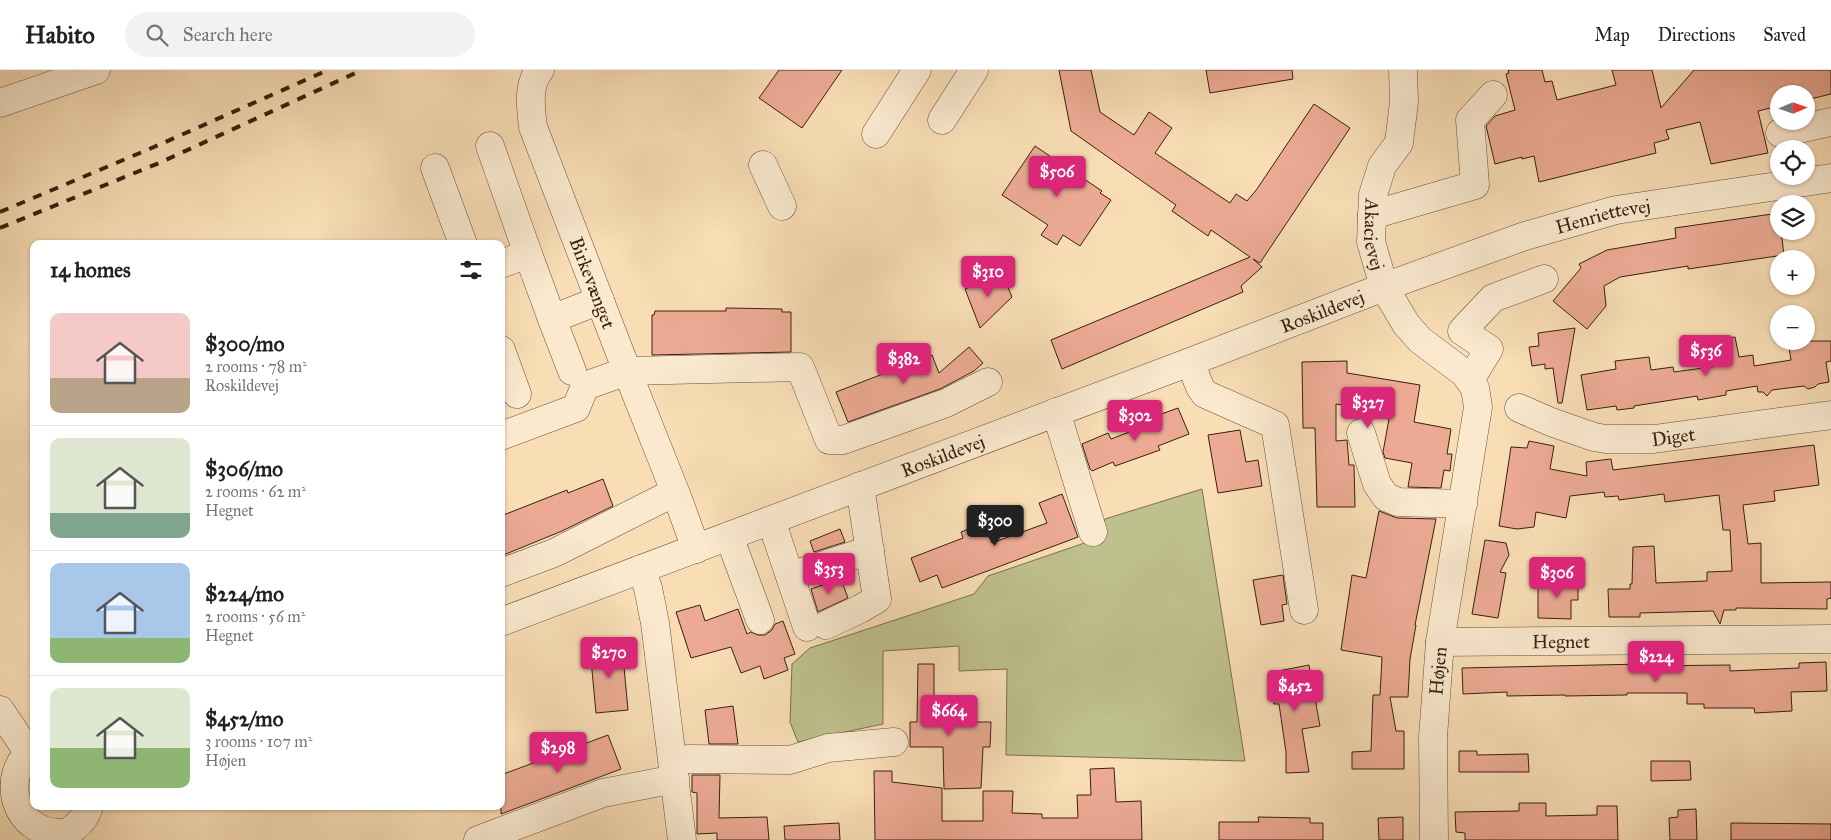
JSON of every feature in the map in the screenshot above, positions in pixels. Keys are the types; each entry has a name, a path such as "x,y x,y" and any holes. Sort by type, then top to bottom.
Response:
{"street":[{"name":"Birkevænget","path":"540,70 537,73 530,98 533,127 676,492 696,548"},
{"path":"876,134 917,70"},
{"name":"Akacievej","path":"1384,287 1371,242 1372,205 1382,166 1399,143 1404,102 1403,70"},
{"path":"942,120 971,71"},
{"path":"0,103 85,72"},
{"path":"1372,205 1475,185 1470,120 1493,95"},
{"path":"1780,133 1831,122"},
{"path":"490,146 572,371"},
{"path":"763,165 782,206"},
{"path":"435,168 462,240"},
{"name":"Henriettevej","path":"1384,287 1525,236 1603,212 1831,178"},
{"path":"505,263 528,254"},
{"path":"1384,287 1406,324 1420,340 1464,373 1470,380 1488,349 1462,331 1493,298 1544,279"},
{"name":"Roskildevej","path":"505,620 1384,287"},
{"path":"552,319 600,300"},
{"path":"505,361 517,394"},
{"path":"1190,362 1200,388 1205,394 1275,425 1304,610"},
{"path":"505,435 576,408 585,386 627,371 800,367 829,440 843,440 946,403 988,382"},
{"name":"Højen","path":"1434,840 1433,737 1440,642 1478,413 1477,395 1470,380"},
{"name":"Diget","path":"1519,408 1551,422 1606,439 1654,439 1831,415"},
{"path":"1056,412 1093,532"},
{"path":"1361,433 1377,484 1386,497 1398,502 1463,504"},
{"path":"771,520 790,576 817,626 877,599 860,486"},
{"path":"505,571 554,553 676,492"},
{"path":"729,536 760,620"},
{"path":"790,576 870,550"},
{"path":"641,569 648,588 655,623 682,840"},
{"name":"Hegnet","path":"1440,642 1831,639"},
{"path":"0,710 30,751"},
{"path":"478,840 603,793 674,770 688,759 790,760 828,748 894,742"},
{"path":"30,753 17,760 8,770 3,783 3,811 14,824 27,834 43,838 60,838 75,828 87,814 88,810"}],"green space":[{"path":"1202,489 1245,761 1006,755 1007,669 959,671 959,646 883,651 883,724 798,742 790,722 792,664 810,648 974,594 988,576 1102,537 1105,519"}],"building":[{"path":"779,70 842,70 802,128 759,98"},
{"path":"1059,70 1091,70 1100,112 1134,135 1149,112 1172,128 1155,153 1230,203 1236,194 1247,201 1314,104 1350,128 1260,263 1253,259 1262,267 1241,286 1243,292 1062,369 1051,340 1250,257 1211,230 1208,236 1172,211 1176,205 1071,131"},
{"path":"1206,70 1292,70 1293,79 1210,93"},
{"path":"1508,70 1542,70 1545,82 1552,81 1557,100 1616,85 1612,70 1652,70 1661,108 1694,70 1831,70 1831,94 1815,98 1815,85 1770,85 1770,108 1758,111 1768,153 1711,164 1700,122 1666,130 1669,139 1654,143 1656,153 1539,182 1534,156 1495,164 1486,126 1495,116 1515,110 1506,74 1509,73"},
{"path":"1035,146 1102,191 1100,193 1111,200 1080,246 1063,235 1057,245 1041,235 1048,225 1002,195"},
{"path":"1770,214 1770,240 1782,240 1783,250 1770,250 1770,257 1688,269 1688,266 1620,277 1604,286 1606,306 1587,329 1553,301 1581,268 1579,264 1607,250 1676,238 1675,228"},
{"path":"1002,273 1012,297 980,328 965,289"},
{"path":"726,308 782,309 782,312 791,312 791,352 652,355 652,315 654,315 655,311 726,311"},
{"path":"1575,328 1562,403 1558,403 1553,368 1545,369 1545,364 1532,366 1529,347 1539,346 1538,333"},
{"path":"1735,337 1739,357 1753,355 1754,366 1791,360 1789,350 1815,350 1815,341 1831,341 1831,361 1826,362 1829,382 1818,384 1808,389 1804,386 1772,390 1767,396 1763,392 1758,392 1757,386 1726,391 1726,395 1698,400 1697,396 1634,406 1634,408 1617,410 1616,406 1587,410 1581,375 1616,369 1615,361 1649,357 1651,370 1673,367 1674,372 1718,366 1715,340"},
{"path":"969,347 983,363 974,371 940,389 848,422 836,392 932,355 939,373"},
{"path":"1347,361 1347,373 1420,385 1414,422 1451,429 1447,454 1452,454 1450,471 1444,470 1441,488 1408,487 1412,463 1385,458 1383,452 1389,419 1373,416 1374,411 1336,404 1336,441 1347,440 1349,465 1354,465 1355,507 1317,507 1315,428 1303,428 1302,362"},
{"path":"1178,408 1189,434 1158,446 1160,450 1115,466 1113,462 1092,471 1090,469 1082,444 1108,433 1111,439 1158,421 1156,416"},
{"path":"1240,430 1246,462 1258,460 1262,486 1218,493 1208,435"},
{"path":"1529,441 1554,446 1550,469 1587,476 1586,462 1611,459 1613,470 1814,445 1819,485 1774,491 1775,501 1743,505 1748,544 1761,543 1761,583 1831,582 1831,598 1827,599 1827,609 1736,608 1736,610 1724,610 1720,624 1713,611 1640,613 1640,617 1609,617 1608,589 1630,589 1630,584 1632,584 1633,547 1654,546 1656,583 1707,581 1707,572 1732,571 1730,530 1723,530 1719,495 1665,502 1664,494 1619,500 1618,496 1605,497 1604,492 1570,496 1566,518 1536,512 1534,527 1517,529 1499,526 1511,447 1527,448"},
{"path":"603,479 613,506 562,531 505,554 505,514 567,490 568,493"},
{"path":"1062,494 1078,537 942,588 937,575 920,582 911,558 963,538 961,532 984,523 992,543 1047,523 1039,503"},
{"path":"1379,511 1397,518 1436,519 1415,625 1410,659 1408,697 1390,697 1396,731 1404,731 1404,769 1352,769 1352,752 1371,751 1373,695 1380,695 1382,657 1341,650 1352,575 1366,578"},
{"path":"840,529 845,542 814,552 810,541"},
{"path":"1485,540 1506,543 1509,555 1500,572 1506,573 1498,618 1472,614"},
{"path":"1283,575 1287,604 1282,605 1284,621 1261,625 1253,580"},
{"path":"841,579 848,598 818,612 811,589"},
{"path":"1538,581 1578,581 1578,600 1571,600 1571,619 1538,618"},
{"path":"700,605 705,621 738,609 747,634 751,632 765,635 772,630 775,624 783,621 795,654 784,658 788,670 764,679 760,666 741,673 731,647 691,658 676,612"},
{"path":"622,646 628,710 596,713 590,649"},
{"path":"1826,662 1827,691 1791,692 1792,711 1755,713 1754,708 1704,708 1704,704 1687,704 1687,693 1565,696 1507,696 1507,692 1463,694 1462,668 1642,664 1642,666 1730,665 1730,671 1799,668 1799,663"},
{"path":"918,664 934,664 934,722 991,722 990,747 983,747 981,788 944,789 943,747 910,747 910,722 917,722"},
{"path":"1309,665 1320,726 1302,729 1309,772 1286,773 1286,752 1279,704 1274,704 1268,673"},
{"path":"733,706 738,744 709,744 705,710"},
{"path":"608,735 621,769 501,814 501,810 505,810 505,774"},
{"path":"1459,751 1477,751 1477,755 1528,754 1529,772 1459,772"},
{"path":"1651,761 1690,761 1691,780 1651,781"},
{"path":"1114,768 1116,802 1141,801 1142,840 875,840 874,771 892,771 892,782 942,788 942,821 983,821 983,791 1013,791 1012,813 1042,814 1042,818 1078,818 1077,795 1091,795 1090,769"},
{"path":"692,775 720,775 719,818 767,817 769,840 717,840 717,833 697,834 697,793 692,792"},
{"path":"1519,803 1546,803 1546,816 1597,815 1597,806 1617,806 1618,840 1465,840 1465,833 1456,832 1455,812 1519,811"},
{"path":"1696,809 1697,840 1670,840 1669,818 1678,817 1678,810"},
{"path":"1258,817 1310,818 1310,823 1323,823 1323,840 1219,840 1219,822 1259,822"},
{"path":"1403,817 1403,840 1379,840 1378,818"},
{"path":"839,823 840,840 785,840 784,826"},
{"path":"1731,823 1831,824 1831,840 1731,840"}],"railway":[{"path":"0,212 154,147 328,70"},
{"path":"0,228 159,163 362,70"}]}
